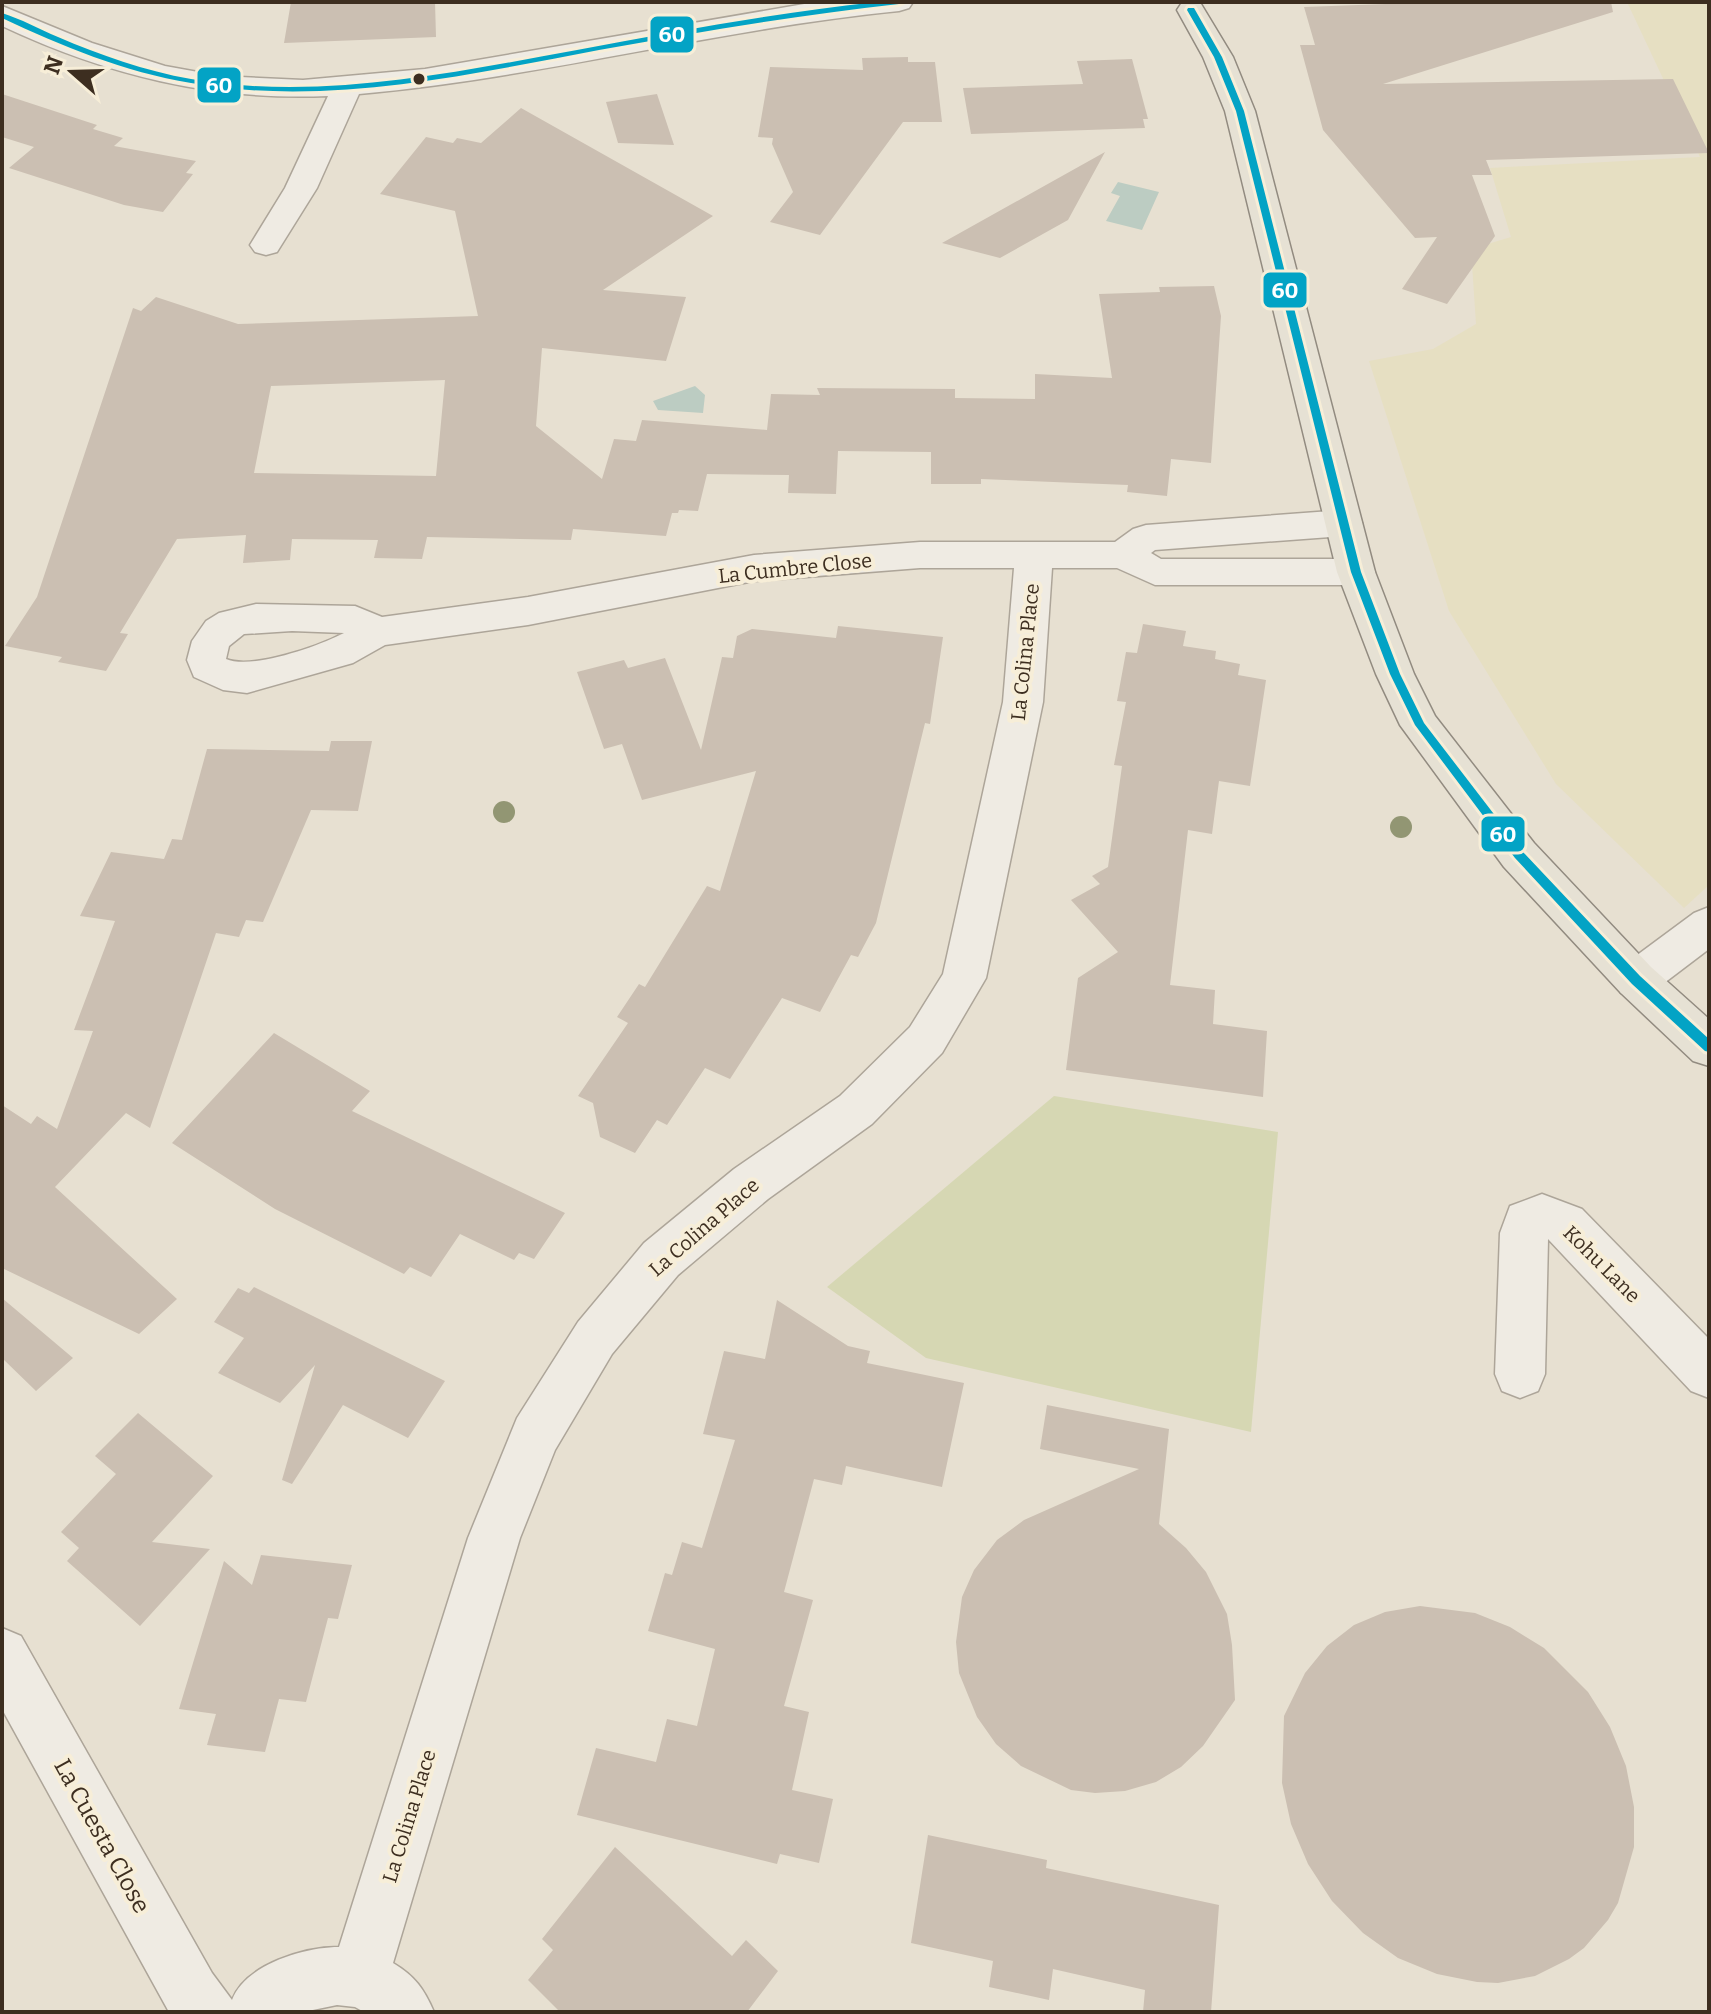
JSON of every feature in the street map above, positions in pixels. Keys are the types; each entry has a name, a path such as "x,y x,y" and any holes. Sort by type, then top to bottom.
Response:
{"main road":[{"path":"1190,7 1218,57 1240,111 1356,572 1395,674 1420,725 1519,855 1636,980 1709,1047"}],"street":[{"path":"2,15 101,60 148,72 220,85 347,87 418,81 811,9 899,2"},
{"path":"266,245 301,188 347,87"},
{"name":"La Cumbre Close","path":"1123,555 1146,538 1344,523"},
{"name":"La Cumbre Close","path":"377,632 528,611 754,568 920,555 1123,555 1155,572 1356,572"},
{"name":"La Colina Place","path":"359,1978 494,1538 535,1435 595,1338 661,1259 751,1184 856,1110 926,1040 964,978 1023,702 1034,555"},
{"path":"1636,980 1709,925"},
{"name":"Kohu Lane","path":"1520,1374 1524,1233 1527,1221 1542,1215 1565,1224 1709,1374"},
{"name":"La Cuesta Close","path":"2,1655 191,1994 207,2012"},
{"path":"256,2012 291,1985 326,1975 359,1978 388,1993 404,2012"}],"shaded area":[{"path":"1627,2 1709,2 1709,885 1684,908 1556,784 1449,611 1369,361 1433,349 1476,324 1471,249 1511,237 1490,168 1700,157"},
{"path":"1118,182 1159,192 1142,230 1106,221 1120,196 1111,193"},
{"path":"695,386 705,395 703,413 658,410 653,401"}],"green space":[{"path":"1054,1096 1278,1132 1251,1432 926,1358 827,1287"}],"building":[{"path":"291,2 435,2 436,37 284,43"},
{"path":"1440,2 1611,2 1613,12 1383,84 1673,79 1709,153 1486,160 1492,175 1472,175 1495,236 1447,304 1402,289 1437,237 1415,238 1323,130 1300,45 1315,45 1304,7"},
{"path":"908,57 908,62 935,62 942,122 903,122 820,235 770,222 793,192 772,144 773,138 758,137 770,67 863,70 862,58"},
{"path":"1132,59 1148,119 1143,119 1145,128 971,134 963,88 1083,84 1077,61"},
{"path":"2,94 97,125 93,129 123,138 114,146 196,161 186,173 193,174 163,212 124,205 9,168 34,147 2,137"},
{"path":"657,94 674,145 618,143 606,102"},
{"path":"521,108 713,216 603,290 686,297 666,361 542,348 536,426 602,479 614,439 636,441 642,420 767,430 771,394 820,395 817,388 955,389 955,398 1035,399 1035,374 1112,378 1099,294 1160,292 1159,287 1214,286 1221,316 1211,463 1171,459 1167,496 1127,492 1128,485 981,479 981,484 931,484 931,452 838,451 836,494 788,493 789,475 707,474 698,511 679,510 672,513 666,536 573,529 571,540 427,537 422,559 374,558 378,540 292,539 290,560 243,563 246,535 177,539 120,633 128,634 106,671 58,662 62,657 5,646 37,597 133,308 141,311 156,297 238,324 478,316 455,211 380,194 426,137 453,143 457,138 481,143","holes":["445,380 436,476 254,473 271,386"]},
{"path":"1105,152 1068,220 1000,258 942,243"},
{"path":"1143,624 1186,631 1183,646 1216,651 1215,659 1240,664 1238,675 1266,680 1250,786 1219,781 1212,834 1188,830 1170,985 1215,990 1213,1024 1267,1031 1263,1097 1066,1070 1078,978 1118,952 1071,900 1100,884 1092,876 1108,867 1122,766 1114,765 1126,702 1117,701 1126,652 1137,653"},
{"path":"838,626 943,637 930,724 925,723 876,923 858,957 851,955 820,1012 782,998 730,1079 705,1068 667,1125 657,1120 635,1153 600,1137 593,1103 578,1096 628,1023 617,1017 639,984 645,987 707,886 720,891 756,771 642,800 622,744 604,749 577,672 624,660 628,668 665,658 701,750 722,657 733,658 737,636 752,629 836,638"},
{"path":"331,741 372,741 358,811 311,810 263,922 246,920 239,937 216,933 150,1128 126,1113 55,1187 177,1299 139,1334 2,1268 2,1105 31,1124 37,1116 57,1129 93,1031 74,1030 115,921 80,916 111,852 164,859 172,839 182,840 207,749 329,751"},
{"path":"274,1033 370,1091 352,1111 565,1213 534,1259 519,1253 514,1260 460,1234 431,1277 410,1267 404,1274 275,1209 172,1143"},
{"path":"254,1287 445,1381 408,1438 343,1405 292,1484 282,1480 315,1365 280,1403 218,1373 244,1338 214,1322 238,1288 249,1293"},
{"path":"2,1298 73,1358 36,1391 2,1358"},
{"path":"777,1300 848,1346 870,1351 867,1363 964,1383 942,1487 846,1466 842,1485 814,1479 784,1592 813,1600 784,1706 809,1712 792,1790 833,1799 819,1863 780,1854 777,1864 577,1815 596,1748 656,1762 667,1719 697,1726 715,1649 648,1631 665,1573 672,1575 682,1542 702,1548 735,1440 703,1434 724,1351 765,1359"},
{"path":"1047,1405 1169,1429 1159,1524 1186,1548 1206,1572 1227,1614 1235,1700 1203,1746 1181,1767 1156,1782 1125,1791 1095,1793 1071,1790 1021,1766 996,1744 977,1717 959,1673 956,1642 962,1597 974,1570 997,1540 1024,1520 1139,1469 1040,1449"},
{"path":"138,1413 213,1476 152,1542 210,1549 140,1626 67,1561 79,1548 61,1532 116,1474 95,1456"},
{"path":"261,1555 352,1565 338,1619 328,1618 306,1702 279,1699 265,1752 207,1745 216,1714 179,1709 224,1561 252,1585"},
{"path":"1420,1606 1475,1613 1510,1627 1544,1648 1588,1692 1610,1727 1626,1766 1634,1807 1634,1847 1618,1903 1584,1948 1535,1976 1498,1983 1477,1982 1437,1974 1398,1958 1363,1933 1332,1901 1308,1864 1291,1824 1282,1783 1284,1716 1305,1673 1327,1646 1354,1625 1385,1612"},
{"path":"928,1835 1047,1860 1046,1868 1219,1905 1211,2012 1143,2012 1145,1990 1053,1969 1049,2000 989,1987 993,1961 911,1943"},
{"path":"615,1847 732,1956 746,1940 778,1971 747,2012 560,2012 528,1980 553,1950 542,1939"}],"transit line":[{"name":"60","path":"2,15 81,50 163,75 220,85 315,88 363,86 458,74 674,34 899,2"},
{"name":"60","path":"1191,10 1218,57 1240,111 1356,572 1395,674 1420,725 1519,855 1636,980 1709,1047"}]}
